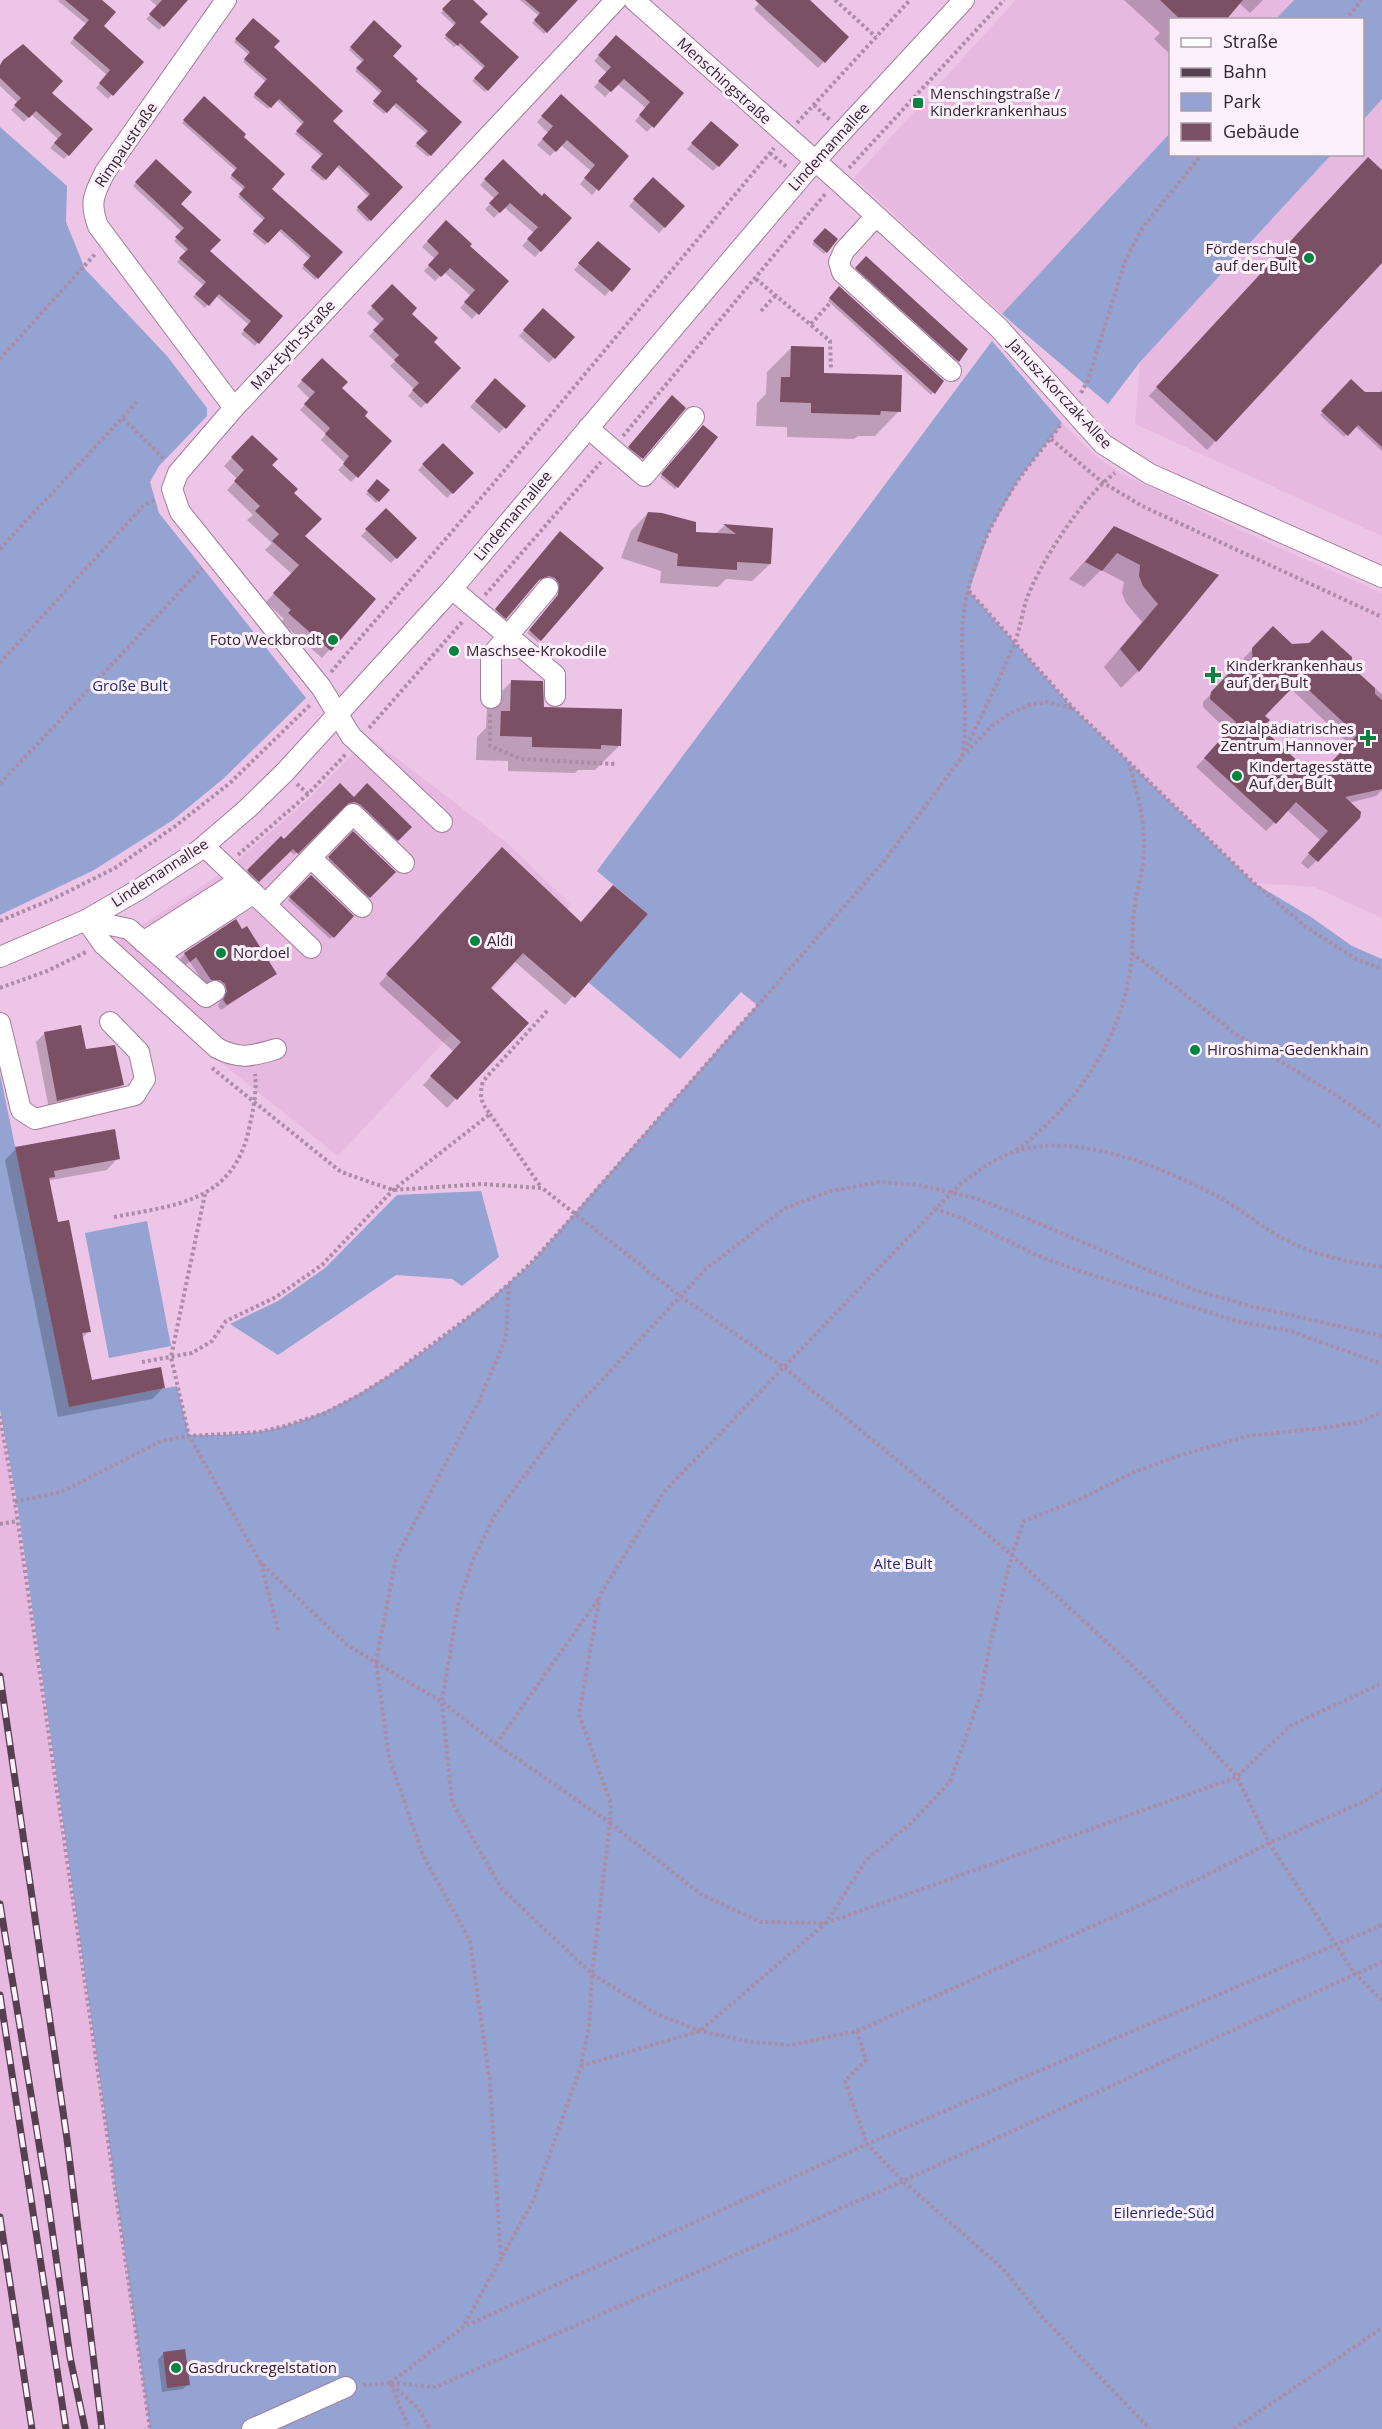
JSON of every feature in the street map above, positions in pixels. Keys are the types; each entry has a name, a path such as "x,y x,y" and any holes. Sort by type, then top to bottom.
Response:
{"street":[{"name":"Rimpaustraße","path":"226,0 105,172 94,193 92,210 98,226 234,408"},
{"name":"Max-Eyth-Straße","path":"175,481 234,408 616,0"},
{"name":"Menschingstraße","path":"634,0 815,161"},
{"name":"Lindemannallee","path":"0,957 86,920 138,890 204,846 247,809 338,716 452,589 815,161 964,0"},
{"name":"Janusz-Korczak-Allee","path":"815,161 999,328 1103,444 1130,462 1181,488 1382,576"},
{"path":"876,216 844,251 839,262 842,272 951,371"},
{"path":"588,428 644,476 694,417"},
{"path":"175,481 180,512 321,687 351,736 442,822"},
{"path":"491,698 491,656 548,588"},
{"path":"452,589 555,675 555,696"},
{"path":"143,942 253,892 311,858 353,814 404,863"},
{"path":"204,846 311,948"},
{"path":"311,858 362,907"},
{"path":"147,984 163,959 253,892"},
{"path":"86,920 129,929 206,997 215,991"},
{"path":"86,920 103,944 217,1048 234,1056 253,1055 276,1049"},
{"path":"0,1023 21,1110 35,1119 135,1095 145,1079 139,1052 110,1022"},
{"path":"252,2429 346,2387"}],"path":[{"path":"835,0 876,38"},
{"path":"0,921 56,898 115,868 174,827 230,783 310,706 331,672 486,493 785,135 910,0"},
{"path":"838,181 1004,0"},
{"path":"1347,18 1362,0"},
{"path":"962,757 966,714 962,654 963,627 969,591 989,532 1019,479 1073,410 1088,380 1126,258 1143,227 1200,156"},
{"path":"0,359 108,239"},
{"path":"756,279 830,341 831,369"},
{"path":"761,311 776,295"},
{"path":"811,324 830,303"},
{"path":"0,549 137,402"},
{"path":"0,663 143,506 175,481 123,418"},
{"path":"1051,439 1102,482 1151,510 1382,617"},
{"path":"962,757 1015,642 1026,602 1038,572 1055,543 1102,482 1130,462"},
{"path":"0,784 214,555"},
{"path":"969,591 1073,708 1254,883 1305,926 1356,959 1382,969"},
{"path":"491,698 490,746 521,759 615,764"},
{"path":"15,1502 61,1492 161,1441 189,1436 260,1432 325,1413 361,1394 394,1372 490,1301 530,1264 576,1213 885,860 962,757 991,727 1010,713 1029,705 1047,702 1073,708"},
{"path":"496,1744 600,1595 663,1493 952,1192 988,1164 1015,1151 1039,1134 1058,1115 1095,1064 1112,1035 1130,976 1135,905 1143,862 1144,831 1141,803 1129,764"},
{"path":"1132,952 1237,1035 1336,1095 1382,1128"},
{"path":"548,1010 483,1081 480,1092 482,1104 542,1188 680,1296 785,1368 1012,1555 1142,1675 1238,1777 1269,1843 1355,1974 1382,2000"},
{"path":"114,1217 178,1204 205,1194 228,1176 245,1149 255,1101 253,1055"},
{"path":"255,1101 341,1172 393,1190 482,1184 542,1188"},
{"path":"142,1362 192,1353 212,1341 226,1321 276,1297 322,1265 393,1190 490,1114"},
{"path":"1015,1151 1031,1147 1056,1146 1108,1151 1127,1156 1220,1198 1305,1249 1352,1263 1382,1267"},
{"path":"1382,1336 1250,1306 1195,1290 1007,1210 952,1192 919,1185 879,1182 831,1191 794,1205 785,1209 707,1268 572,1412 495,1515 472,1562 458,1605 442,1702 452,1802 501,1888 592,1974 657,2013 700,2031 751,2042 791,2045 857,2031 1203,1877 1269,1843 1363,1802 1382,1790"},
{"path":"205,1194 171,1357 189,1436 261,1563 278,1630"},
{"path":"935,1209 961,1218 1036,1256 1236,1321 1290,1331 1382,1364"},
{"path":"501,2262 490,2083 470,1941 423,1855 389,1756 376,1662 396,1558 480,1399 506,1338 509,1283"},
{"path":"581,2066 700,2031 826,1923 866,1860 912,1823 950,1782 981,1694 990,1644 1012,1555 1024,1521 1085,1497 1132,1473 1177,1456 1248,1436 1360,1422 1382,1412"},
{"path":"0,1416 18,1521 150,2429"},
{"path":"0,1524 18,1521"},
{"path":"261,1563 347,1645 442,1702 496,1744 610,1823 702,1895 761,1922 826,1923 1238,1777 1290,1726 1382,1683"},
{"path":"463,2327 533,2201 581,2066 589,2027 592,1974 611,1804 579,1714 600,1595"},
{"path":"390,2383 463,2327 867,2144 1382,1925"},
{"path":"346,2387 390,2383 436,2387 903,2181 1382,1962"},
{"path":"857,2031 866,2060 845,2081 867,2144 903,2181 1003,2269 1043,2318 1150,2429"},
{"path":"1234,2429 1382,2328"},
{"path":"390,2383 409,2429"},
{"path":"390,2383 418,2408 430,2429"}],"shaded area":[{"path":"1016,0 1294,0 1277,18 1169,18 1169,134 1002,314 854,178"},
{"name":"Förderschule auf der Bult","path":"1382,99 1382,536 1135,424 1140,362 1330,156 1364,156 1364,119"},
{"name":"Kinderkrankenhaus auf der Bult","path":"1062,423 1097,457 1120,473 1277,547 1382,593 1382,918 1314,887 1254,883 1073,708 968,591 989,532 1019,479"},
{"path":"369,737 506,842 571,905 338,1156 208,1052 110,946 225,871 311,797"},
{"path":"0,1416 15,1502 150,2429 0,2429"}],"green space":[{"path":"1294,0 1382,0 1382,99 1364,119 1364,18 1277,18"},
{"name":"Große Bult","path":"0,127 67,186 66,222 85,269 167,356 207,408 207,416 159,466 150,482 159,513 306,698 223,779 173,820 94,870 0,915"},
{"path":"1169,134 1169,156 1330,156 1140,362 1108,404 1002,314"},
{"name":"Alte Bult","path":"992,341 1062,423 1019,479 989,532 969,591 1073,708 1254,883 1311,917 1352,946 1382,959 1382,2429 150,2429 17,1502 0,1410 0,1074 69,1406 177,1386 189,1435 225,1435 261,1431 285,1426 344,1402 397,1370 432,1345 530,1264 757,1005 741,992 680,1059 588,982 648,914 597,871"},
{"path":"481,1191 499,1257 462,1286 452,1279 396,1275 278,1355 230,1324 278,1301 325,1268 397,1195"},
{"path":"147,1221 171,1346 109,1358 85,1233"}],"building":[{"path":"65,0 102,0 116,12 104,26 144,62 113,96 99,83 110,70 73,38 89,20"},
{"path":"162,0 188,0 164,27 149,14"},
{"path":"451,0 473,0 488,14 480,22 519,57 488,91 474,78 485,66 460,43 458,46 445,35 456,23 442,9"},
{"path":"525,0 578,0 547,33 534,20 540,13"},
{"path":"755,0 810,0 849,37 825,63"},
{"path":"1160,0 1243,0 1228,18 1179,18"},
{"path":"253,18 280,41 274,47 343,111 333,121 403,187 371,221 357,207 370,194 339,165 326,180 311,167 323,154 296,131 304,122 279,99 271,108 254,94 267,79 244,59 250,52 235,39"},
{"path":"374,20 402,46 393,56 418,79 416,81 462,122 431,156 416,143 428,131 396,103 387,113 373,101 382,91 356,68 364,60 350,47"},
{"path":"616,35 684,93 654,128 639,115 650,102 624,79 611,92 598,81 611,67 598,55"},
{"path":"23,44 63,81 52,93 93,129 69,156 54,143 62,134 36,111 29,118 14,105 21,98 0,78 0,65 3,60"},
{"path":"561,94 629,156 599,191 584,178 595,165 567,140 556,152 542,139 553,126 541,116"},
{"path":"204,96 285,174 272,189 343,252 318,279 303,265 311,256 281,229 268,243 253,231 265,218 239,194 245,187 231,175 237,168 183,120"},
{"path":"711,121 739,145 719,167 691,143"},
{"path":"1368,157 1382,170 1382,263 1216,442 1156,387"},
{"path":"156,159 192,192 181,204 221,240 210,251 283,316 259,344 243,330 251,321 219,294 209,306 195,294 206,282 179,258 188,249 175,237 184,228 135,182"},
{"path":"503,159 542,196 544,193 572,218 541,252 527,239 538,227 510,203 500,213 489,203 499,193 484,179"},
{"path":"653,177 685,206 665,228 633,199"},
{"path":"446,220 472,244 470,246 509,281 479,315 464,302 475,290 450,268 441,277 428,265 439,253 427,241"},
{"path":"825,228 838,239 827,253 813,241"},
{"path":"598,241 631,269 612,292 578,263"},
{"path":"866,256 968,349 959,362 855,268"},
{"path":"392,284 417,308 412,314 438,338 434,342 461,368 427,404 412,390 419,383 394,360 399,355 373,330 384,319 371,306"},
{"path":"839,286 944,381 935,394 829,298"},
{"path":"543,308 575,337 555,359 523,330"},
{"path":"791,346 824,347 824,373 902,375 901,412 881,411 880,415 811,413 811,403 780,402 781,377 790,377"},
{"path":"322,358 348,382 342,388 368,412 365,416 392,441 358,478 343,464 349,456 325,434 330,428 304,404 315,392 301,380"},
{"path":"495,378 526,406 506,429 475,401"},
{"path":"1351,379 1365,392 1382,392 1382,447 1358,425 1348,436 1321,411"},
{"path":"672,395 686,408 643,459 628,447"},
{"path":"703,425 718,437 678,488 661,474"},
{"path":"252,435 278,459 272,465 298,489 294,493 322,519 305,536 376,599 331,651 288,613 291,610 273,593 299,565 272,541 279,534 255,511 260,506 234,481 244,470 231,457"},
{"path":"443,443 474,473 453,494 422,464"},
{"path":"377,479 390,490 379,502 367,491"},
{"path":"386,508 417,538 397,559 365,529"},
{"path":"648,512 662,513 696,522 696,532 736,534 723,524 773,528 771,564 737,562 737,570 677,566 678,554 637,541"},
{"path":"1114,526 1219,575 1139,672 1120,649 1158,604 1143,586 1139,576 1140,565 1117,553 1102,571 1085,562"},
{"path":"560,531 604,568 541,641 529,630 558,595 559,584 555,578 549,576 539,580 506,619 495,609"},
{"name":"Sozialpädiatrisches Zentrum Hannover","path":"1273,626 1292,644 1309,643 1322,630 1352,657 1352,667 1375,688 1375,694 1382,700 1382,789 1345,797 1361,812 1360,818 1318,862 1308,853 1328,831 1296,802 1276,824 1204,758 1236,722 1210,699 1211,692 1229,673 1253,674 1252,648","holes":["1299,681 1357,735 1316,778 1262,728 1270,720 1265,716"]},
{"path":"511,680 543,681 544,707 622,709 621,746 601,745 601,749 532,747 532,737 500,736 501,711 510,711"},
{"path":"340,783 354,797 367,783 412,827 398,841 361,805 355,802 349,803 298,854 293,849 259,882 247,870 281,836 284,839"},
{"path":"353,831 396,872 370,898 328,857"},
{"path":"502,847 581,922 613,885 648,914 575,998 523,953 491,988 529,1023 457,1100 430,1076 461,1042 386,974"},
{"path":"311,875 354,916 334,938 289,897"},
{"path":"236,919 242,929 247,926 277,974 227,1005 223,1000 227,991 225,984 220,980 211,980 196,957 190,962 184,953"},
{"path":"81,1025 86,1049 115,1045 124,1085 57,1101 44,1032"},
{"path":"115,1129 120,1159 54,1171 55,1177 49,1178 58,1222 69,1220 91,1332 82,1333 92,1380 161,1367 165,1388 69,1407 15,1147"},
{"name":"Gasdruckregelstation","path":"185,2349 190,2385 167,2388 163,2352"}],"railway":[{"path":"0,1676 67,2139 102,2429"},
{"path":"0,1904 47,2193 70,2357 85,2429"},
{"path":"0,1995 66,2429"},
{"path":"0,2217 32,2429"}],"place":[{"name":"Menschingstraße / Kinderkrankenhaus","path":"918,103"},
{"name":"Förderschule auf der Bult","path":"1309,258"},
{"name":"Foto Weckbrodt","path":"333,640"},
{"name":"Maschsee-Krokodile","path":"454,651"},
{"name":"Kinderkrankenhaus auf der Bult","path":"1213,675"},
{"name":"Sozialpädiatrisches Zentrum Hannover","path":"1368,738"},
{"name":"Kindertagesstätte Auf der Bult","path":"1237,776"},
{"name":"Aldi","path":"475,941"},
{"name":"Nordoel","path":"221,953"},
{"name":"Hiroshima-Gedenkhain","path":"1195,1050"},
{"name":"Gasdruckregelstation","path":"176,2368"}],"park label":[{"name":"Eilenriede-Süd","path":"1164,2213"}]}
